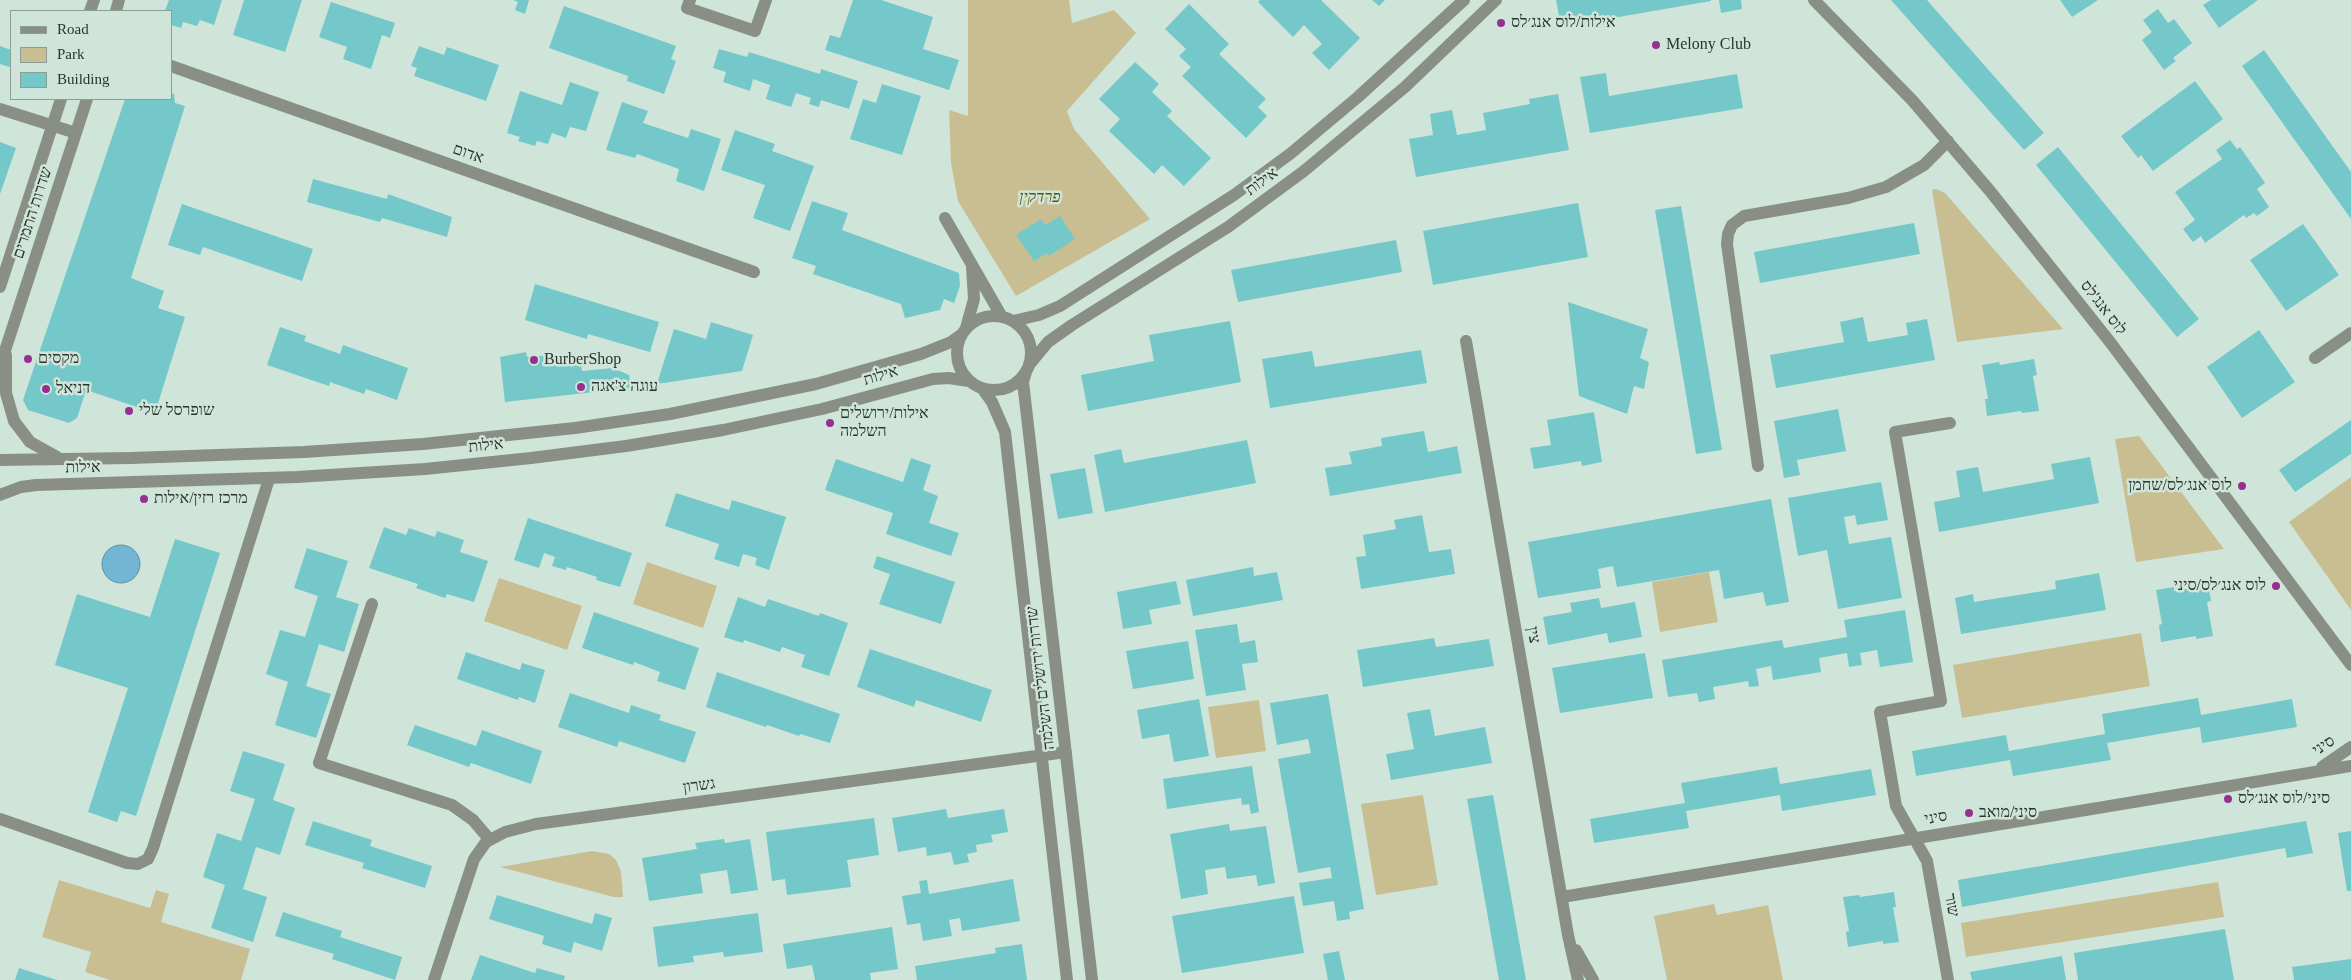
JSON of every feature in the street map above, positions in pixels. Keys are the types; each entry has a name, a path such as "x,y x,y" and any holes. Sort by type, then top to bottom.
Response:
{"street":[{"path":"690,0 687,8 755,31 766,0"},
{"name":"אילות","path":"1008,319 1039,315 1060,306 1234,195 1290,154 1353,102 1464,0"},
{"name":"אילות","path":"1028,369 1048,342 1228,227 1304,171 1417,76 1496,0"},
{"name":"לוס אנג'לס","path":"1814,0 1881,67 1948,141 2016,223 2110,342 2349,659"},
{"name":"אדום","path":"172,66 754,272"},
{"name":"שדרות התמרים","path":"0,286 61,100"},
{"name":"שדרות התמרים","path":"0,366 87,100"},
{"path":"0,109 76,133"},
{"path":"1758,466 1727,244 1732,224 1744,216 1848,198 1886,187 1924,165 1948,141"},
{"path":"945,218 1008,319 1024,330 1030,344 1028,369 1016,383 1004,389 982,388 969,381 960,369 956,355 974,299 971,262"},
{"path":"964,331 984,317 1008,319"},
{"name":"אילות","path":"0,460 246,455 363,448 482,438 613,423 719,405 816,384 921,354 951,342 964,331"},
{"path":"2315,358 2351,333"},
{"name":"צין","path":"1466,341 1568,935 1578,980"},
{"path":"6,348 6,393 14,421 30,442 41,450 62,460"},
{"name":"שדרות ירושלים השלמה","path":"1028,369 1023,382 1092,980"},
{"name":"אילות","path":"0,495 21,487 36,485 269,479 425,469 626,446 773,420 934,379 949,378 969,381"},
{"name":"שדרות ירושלים השלמה","path":"982,388 992,402 1005,432 1040,755 1067,980"},
{"name":"שור","path":"1948,980 1927,861 1896,806 1880,712 1941,701 1895,432 1950,423"},
{"path":"0,819 127,863 138,864 148,858 153,848 269,479"},
{"path":"372,604 319,764 452,806 473,820 490,840"},
{"name":"סיני","path":"2315,771 2341,756 2351,747"},
{"name":"גשרון","path":"434,980 470,870 479,850 490,840 505,832 536,824 1066,752"},
{"name":"סיני","path":"1562,898 2351,766"},
{"name":"צין","path":"1568,935 1593,980"}],"green space":[{"name":"פרדקין","path":"968,0 1069,0 1072,23 1114,10 1136,33 1067,111 1074,129 1150,219 1016,296 958,201 951,163 949,110 968,116"},
{"path":"1936,189 1945,193 2063,329 1957,342 1932,190"},
{"path":"2139,436 2224,549 2136,562 2115,439"},
{"path":"2351,477 2351,610 2289,522"},
{"path":"647,562 717,586 703,628 633,604"},
{"path":"1709,572 1718,622 1660,632 1652,582"},
{"path":"499,578 582,606 567,650 484,621"},
{"path":"2141,633 2150,686 1962,718 1953,665"},
{"path":"1259,700 1266,751 1216,758 1208,707"},
{"path":"1423,795 1438,885 1376,895 1361,804"},
{"path":"592,851 609,854 616,860 621,872 623,897 614,897 500,867"},
{"path":"59,880 150,908 156,890 169,894 161,922 250,949 241,980 110,980 85,972 91,952 42,937"},
{"path":"2218,882 2224,917 1966,957 1961,923"},
{"path":"1714,904 1717,915 1768,905 1783,980 1667,980 1654,916"}],"water":[{"path":"121,545 134,551 140,564 134,577 121,583 108,577 102,564 108,551"}],"building":[{"path":"169,0 222,0 214,25 200,20 197,26 183,22 181,28 172,25 172,10 165,10"},
{"path":"244,0 302,0 285,52 233,35"},
{"path":"513,0 529,0 525,14 515,10 518,2"},
{"path":"853,0 881,0 933,17 923,49 959,60 949,90 825,50 830,35 840,38"},
{"path":"1260,0 1321,0 1360,38 1329,70 1312,53 1322,44 1304,25 1293,37 1258,2"},
{"path":"1372,0 1385,0 1379,6"},
{"path":"1556,0 1711,0 1711,1 1561,27"},
{"path":"1719,0 1741,0 1742,9 1721,13"},
{"path":"1891,0 1927,0 2044,133 2024,150"},
{"path":"2060,0 2098,0 2072,17"},
{"path":"2211,0 2258,0 2219,28 2203,5"},
{"path":"331,2 395,23 390,38 382,35 371,69 343,59 347,47 319,37"},
{"path":"1189,4 1229,44 1219,54 1266,99 1258,107 1267,116 1246,138 1182,76 1191,67 1179,56 1186,49 1165,29"},
{"path":"564,6 676,46 671,59 676,61 664,94 627,81 628,76 549,48"},
{"path":"2158,9 2168,23 2174,19 2192,43 2173,58 2176,61 2164,70 2142,40 2152,32 2143,20"},
{"path":"0,46 10,50 10,67 0,64"},
{"path":"419,46 444,55 447,47 499,65 486,101 414,76 417,68 411,66"},
{"path":"719,49 747,57 749,52 820,74 821,69 858,81 849,109 821,100 819,107 809,104 811,98 796,93 791,107 766,99 770,85 753,79 750,91 723,82 726,72 713,68"},
{"path":"2264,50 2351,172 2351,219 2242,66"},
{"path":"1135,62 1159,84 1152,92 1172,111 1167,116 1211,158 1184,186 1162,165 1154,174 1109,131 1120,119 1099,99"},
{"path":"1606,73 1609,96 1737,74 1743,108 1590,133 1580,77"},
{"path":"2195,81 2223,119 2153,171 2141,155 2138,158 2121,136"},
{"path":"570,82 599,92 586,131 570,127 566,138 552,133 548,144 537,141 535,146 518,141 520,137 507,133 520,91 562,105"},
{"path":"882,84 921,96 902,155 850,139 863,99 876,103"},
{"path":"172,93 174,94 175,103 185,106 131,278 164,291 158,308 185,317 155,413 86,390 77,418 69,423 28,410 23,400 125,100 172,100"},
{"path":"1558,94 1569,150 1416,177 1409,139 1433,135 1430,114 1452,110 1457,135 1486,130 1483,113 1530,104 1529,99"},
{"path":"622,102 648,111 643,123 688,138 691,129 721,139 704,191 676,181 679,169 637,154 635,158 606,150"},
{"path":"735,130 775,144 772,151 814,166 790,231 753,218 765,185 721,170"},
{"path":"2230,140 2237,149 2240,147 2265,183 2257,189 2269,207 2257,216 2254,213 2246,218 2244,215 2205,243 2201,236 2193,242 2183,229 2195,220 2175,192 2222,159 2216,150"},
{"path":"0,142 16,148 0,194"},
{"path":"2058,147 2199,319 2177,337 2036,165"},
{"path":"313,179 387,199 388,194 452,217 447,237 382,218 380,222 307,202"},
{"path":"812,201 848,213 842,230 959,273 960,286 954,303 944,299 940,310 905,318 901,304 813,274 816,266 792,258"},
{"path":"1578,203 1588,257 1433,285 1423,231"},
{"path":"182,204 313,249 302,281 203,247 200,255 168,245"},
{"path":"1681,206 1722,450 1696,454 1655,210"},
{"path":"1060,216 1075,239 1049,256 1047,253 1034,261 1016,235 1041,219 1045,225"},
{"path":"1914,223 1920,254 1760,283 1754,252"},
{"path":"2303,224 2339,275 2286,311 2250,260"},
{"path":"1396,240 1402,272 1238,302 1231,270"},
{"path":"535,284 659,322 650,352 588,334 587,339 525,320"},
{"path":"1568,302 1648,329 1640,358 1649,362 1644,389 1634,386 1627,414 1579,396"},
{"path":"1863,317 1868,342 1908,335 1906,323 1927,319 1935,360 1776,388 1770,355 1844,342 1840,322"},
{"path":"1230,321 1241,382 1088,411 1081,375 1154,361 1149,335"},
{"path":"711,322 753,335 742,371 657,384 674,329 706,339"},
{"path":"280,327 306,336 304,341 340,354 343,345 408,368 397,400 366,389 364,394 330,382 329,386 267,365"},
{"path":"2259,330 2295,382 2242,418 2207,367"},
{"path":"1421,350 1427,383 1270,408 1262,359 1312,351 1315,367"},
{"path":"526,352 527,357 553,355 555,366 581,362 582,371 613,368 629,375 631,388 505,402 500,357"},
{"path":"2034,359 2037,375 2033,376 2039,411 2022,413 2021,411 1987,416 1985,399 1988,399 1982,365 1999,362 2000,365"},
{"path":"1838,409 1846,451 1797,460 1800,475 1784,478 1774,421"},
{"path":"1594,412 1602,462 1582,466 1581,461 1534,469 1530,448 1551,445 1547,420"},
{"path":"2351,420 2351,454 2295,492 2279,470"},
{"path":"1424,431 1428,452 1457,446 1462,473 1330,496 1325,468 1352,464 1349,452 1382,446 1381,438"},
{"path":"1247,440 1256,483 1105,512 1094,455 1121,449 1124,463"},
{"path":"2090,457 2099,503 1939,532 1934,502 1960,497 1956,471 1978,467 1983,492 2054,479 2051,464"},
{"path":"911,458 931,465 923,490 938,496 929,523 959,533 951,556 886,534 893,513 825,490 836,459 903,482"},
{"path":"1085,468 1093,513 1058,519 1050,474"},
{"path":"1881,482 1888,520 1857,525 1855,515 1844,517 1849,544 1891,537 1902,598 1838,609 1827,550 1798,556 1788,498"},
{"path":"676,493 729,510 732,500 786,517 769,570 755,565 757,558 743,554 739,567 714,559 719,544 665,526"},
{"path":"1771,499 1789,602 1766,606 1763,592 1724,599 1719,570 1617,587 1613,566 1598,569 1601,588 1538,598 1528,542"},
{"path":"1422,515 1429,552 1451,549 1455,574 1361,589 1356,557 1366,556 1363,535 1396,529 1394,520"},
{"path":"528,518 632,553 620,587 596,580 597,577 567,567 566,570 552,566 555,557 544,553 539,568 514,560"},
{"path":"384,527 406,535 409,528 435,537 437,531 464,540 460,552 488,561 474,602 447,594 445,598 416,588 418,584 369,568"},
{"path":"175,539 220,553 136,816 121,811 117,822 88,812 128,688 55,665 77,594 150,617"},
{"path":"307,548 348,561 336,597 359,604 344,652 319,644 306,686 331,694 316,738 275,725 288,682 266,674 280,630 305,637 318,596 294,588"},
{"path":"877,556 955,582 941,624 879,604 890,574 873,568"},
{"path":"1253,567 1254,576 1277,572 1283,600 1193,616 1186,580"},
{"path":"2099,573 2106,610 1961,634 1955,598 1973,594 1974,602 2056,589 2055,581"},
{"path":"1176,581 1181,604 1149,610 1152,624 1123,629 1117,592"},
{"path":"2208,585 2211,601 2207,602 2213,636 2196,639 2196,636 2161,642 2159,625 2162,624 2156,590 2174,587 2174,591"},
{"path":"738,597 765,607 768,599 819,616 820,613 848,623 829,676 801,667 805,655 782,647 780,652 744,640 743,643 724,637"},
{"path":"1599,598 1601,608 1635,602 1642,637 1609,643 1607,633 1548,645 1543,617 1572,612 1570,603"},
{"path":"1905,610 1913,662 1880,667 1877,650 1860,653 1862,665 1849,667 1847,653 1819,658 1821,672 1773,680 1771,666 1756,669 1759,686 1749,687 1748,681 1713,687 1715,699 1699,702 1697,693 1668,697 1662,660 1782,640 1784,648 1847,637 1844,620"},
{"path":"594,612 699,648 685,690 657,681 660,672 634,662 633,665 582,648"},
{"path":"1237,624 1240,643 1255,640 1258,662 1242,664 1246,690 1206,696 1195,630"},
{"path":"1434,638 1436,647 1489,639 1494,666 1363,687 1357,650"},
{"path":"1188,641 1194,679 1133,689 1126,651"},
{"path":"870,649 992,690 981,722 916,700 914,707 857,687"},
{"path":"466,652 520,670 522,663 545,670 535,703 519,697 518,700 457,679"},
{"path":"1645,653 1653,698 1560,713 1552,668"},
{"path":"717,672 840,714 830,743 800,734 799,736 767,725 766,727 706,707"},
{"path":"570,693 629,713 631,705 661,715 659,720 696,732 685,763 619,741 617,747 558,727"},
{"path":"1328,694 1364,909 1349,912 1350,919 1337,921 1334,901 1303,906 1299,883 1332,878 1330,867 1298,873 1278,759 1311,753 1308,739 1277,745 1270,703"},
{"path":"2198,698 2201,715 2292,699 2297,727 2202,743 2200,727 2107,743 2111,760 2013,776 2010,760 1916,776 1912,751 2006,735 2009,751 2105,734 2102,714"},
{"path":"1199,699 1209,756 1174,762 1169,734 1142,739 1137,710"},
{"path":"1430,709 1435,736 1485,727 1492,763 1391,780 1386,754 1414,749 1407,713"},
{"path":"415,725 476,746 482,730 542,751 531,784 471,763 469,767 407,745"},
{"path":"243,751 285,764 273,800 295,808 280,855 256,847 243,889 267,897 253,942 211,928 225,885 203,877 217,833 241,841 255,799 230,791"},
{"path":"1252,766 1259,812 1251,814 1249,804 1242,805 1241,798 1167,809 1163,779"},
{"path":"1777,767 1780,784 1871,769 1876,795 1782,811 1780,795 1686,811 1689,828 1594,843 1590,819 1685,803 1681,783"},
{"path":"1493,795 1526,980 1499,980 1467,799"},
{"path":"946,809 948,818 1004,809 1008,832 991,835 993,842 976,845 977,852 967,854 969,862 954,865 951,852 927,856 926,847 898,852 892,818"},
{"path":"874,818 879,855 847,860 851,887 787,895 785,879 772,881 766,832"},
{"path":"313,821 372,840 370,846 432,866 425,888 362,868 364,863 305,845"},
{"path":"2306,821 2313,853 2287,858 2285,848 1962,907 1958,880"},
{"path":"1229,824 1230,831 1266,826 1275,883 1258,886 1256,875 1227,879 1225,867 1205,870 1208,894 1181,899 1170,834"},
{"path":"2351,831 2351,891 2347,891 2338,833"},
{"path":"724,839 725,843 750,839 758,890 731,894 727,870 700,874 703,893 649,901 642,858 697,849 695,843"},
{"path":"1013,879 1020,921 962,931 960,918 949,920 952,936 923,941 920,923 907,925 902,896 921,893 919,881 927,880 929,894"},
{"path":"1894,892 1896,907 1893,907 1899,942 1883,944 1883,941 1848,947 1846,932 1849,931 1843,897 1859,895 1860,897"},
{"path":"497,895 592,924 595,913 612,918 602,951 574,942 571,953 542,944 544,936 489,919"},
{"path":"1294,896 1304,953 1182,973 1172,916"},
{"path":"283,912 342,931 340,937 402,957 395,980 332,959 334,954 275,936"},
{"path":"758,913 763,952 724,957 723,952 693,956 694,962 658,967 653,927"},
{"path":"892,927 898,969 870,973 871,980 815,980 812,965 787,969 783,944"},
{"path":"2225,929 2234,980 2078,980 2074,953"},
{"path":"1022,944 1027,980 917,980 915,966 996,953 995,948"},
{"path":"1339,951 1345,980 1328,980 1323,954"},
{"path":"480,955 535,973 537,968 565,976 564,980 471,980"},
{"path":"2062,956 2066,980 1972,980 1970,972"},
{"path":"2351,959 2351,980 2294,980 2292,967"},
{"path":"19,968 57,980 15,980"}],"place":[{"name":"אילות/לוס אנג׳לס","path":"1501,23"},
{"name":"Melony Club","path":"1656,45"},
{"name":"מקסים","path":"28,359"},
{"name":"BurberShop","path":"534,360"},
{"name":"עוגה צ'אגה","path":"581,387"},
{"name":"דניאל","path":"46,389"},
{"name":"שופרסל שלי","path":"129,411"},
{"name":"אילות/ירושלים השלמה","path":"830,423"},
{"name":"לוס אנג׳לס/שחמן","path":"2242,486"},
{"name":"מרכז רזין/אילות","path":"144,499"},
{"name":"לוס אנג׳לס/סיני","path":"2276,586"},
{"name":"סיני/לוס אנג׳לס","path":"2228,799"},
{"name":"סיני/מואב","path":"1969,813"}]}
